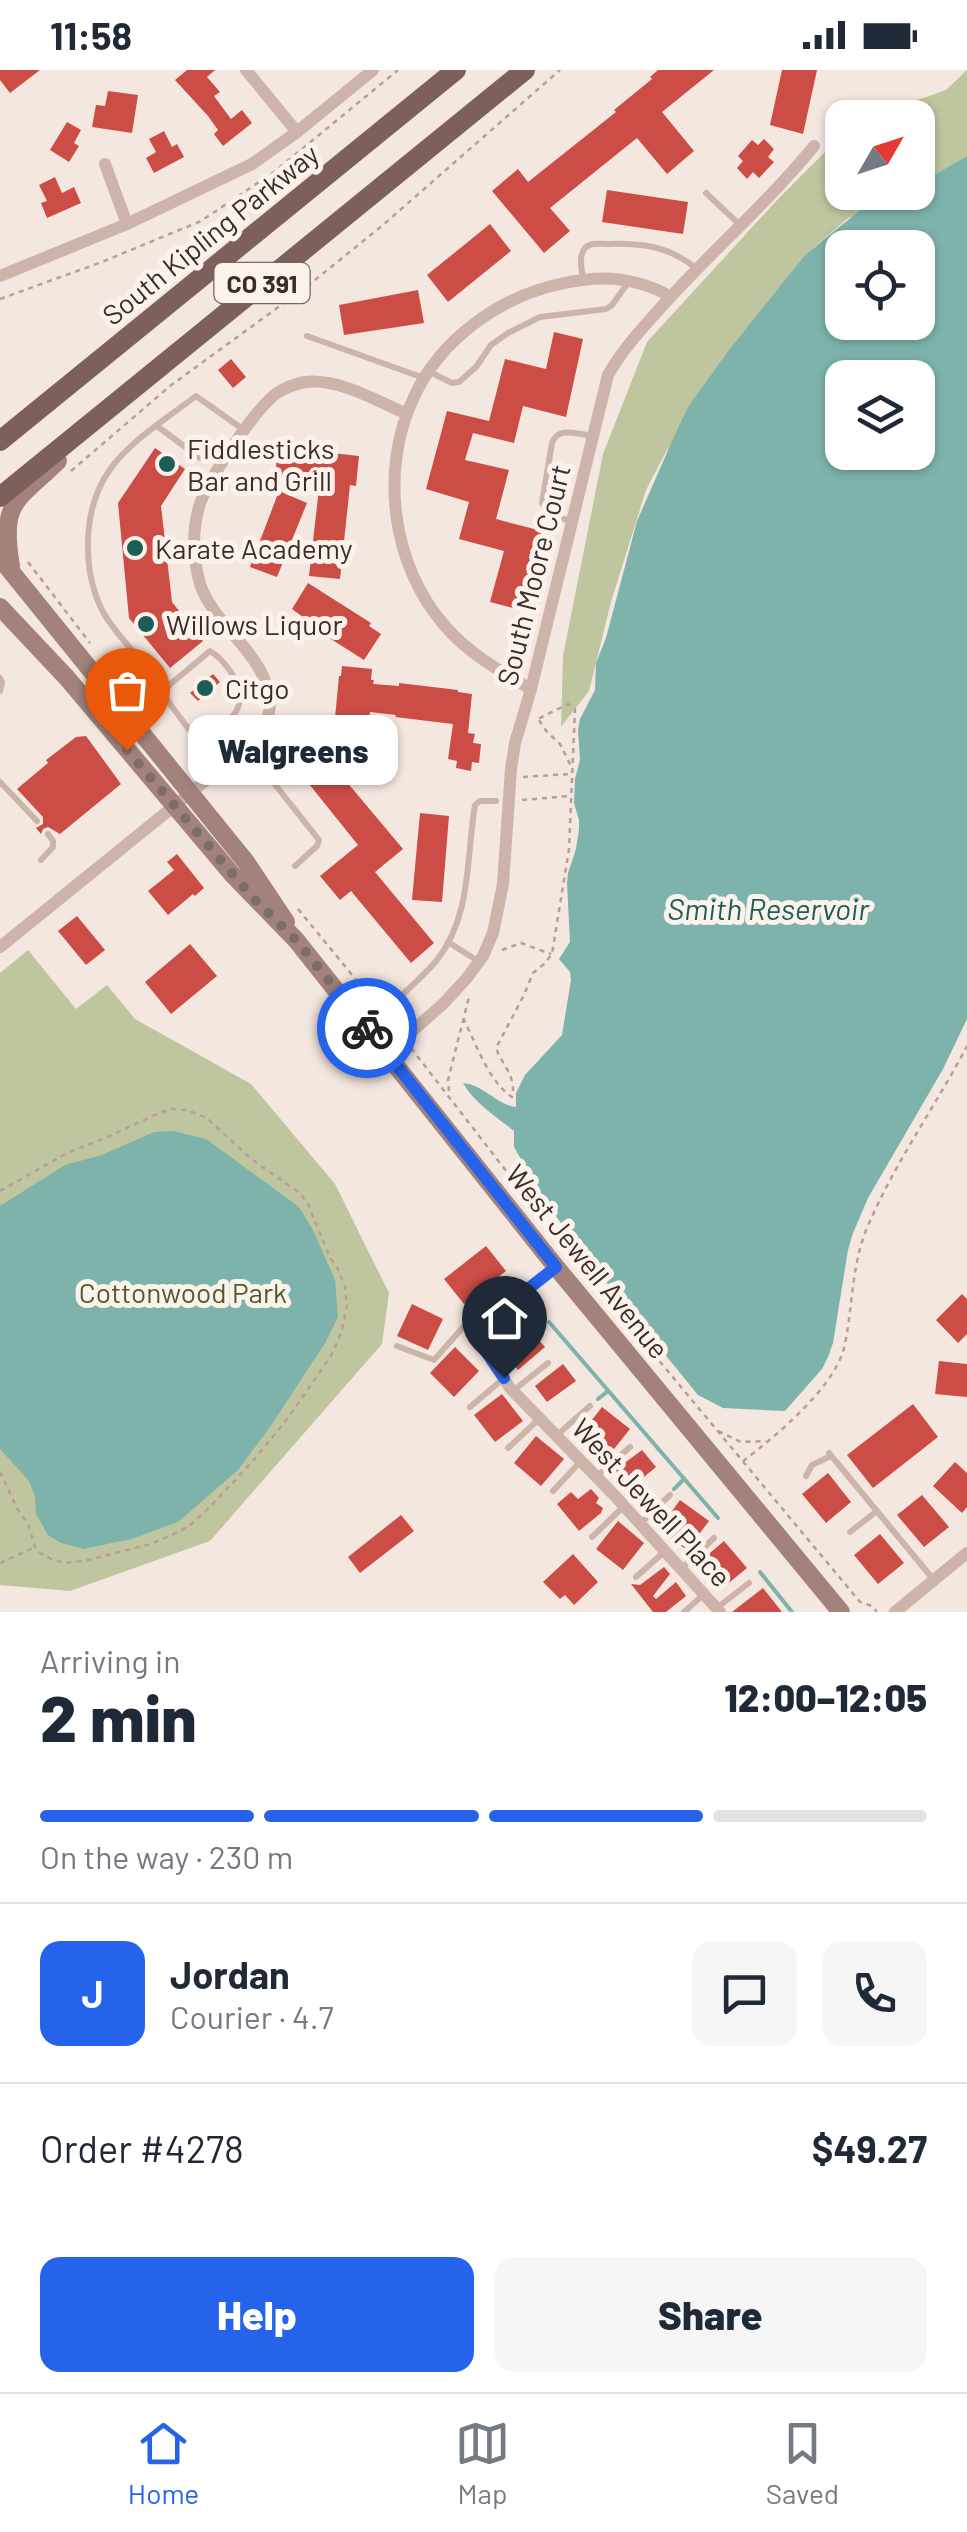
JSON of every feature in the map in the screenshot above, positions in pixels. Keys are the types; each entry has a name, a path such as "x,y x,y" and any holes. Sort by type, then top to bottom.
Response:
{"main road":[{"name":"South Kipling Parkway","path":"0,440 456,70"},
{"name":"CO 391","path":"0,497 525,70"},
{"path":"0,430 77,378"},
{"path":"6,565 2,532 9,506 112,406"},
{"name":"West Jewell Avenue","path":"6,565 261,883 296,940"},
{"name":"West Jewell Avenue","path":"0,607 92,707 253,898 296,940 556,1267 841,1612"},
{"path":"0,620 52,663"}],"street":[{"path":"246,70 297,132"},
{"path":"0,276 127,224 252,164 373,70"},
{"name":"South Moore Court","path":"386,1052 442,1004 481,958 493,934 501,899 503,800 612,368 670,296 814,146"},
{"path":"105,164 127,224"},
{"path":"531,689 488,664 456,639 432,610 414,579 402,545 395,492 396,460 407,414 427,375 460,337 497,309 538,290 583,280 630,280 670,296"},
{"path":"0,947 258,736 268,715 269,692 260,671 205,597 197,572 195,531 200,504 211,480 260,411 277,393 303,382 343,388 407,414"},
{"path":"469,1328 556,1267"},
{"name":"West Jewell Place","path":"469,1328 508,1384 718,1610"},
{"path":"895,1612 967,1554"}],"lane":[{"path":"706,193 740,225"},
{"path":"583,280 581,256 592,244 639,243 663,249 698,268"},
{"path":"307,336 459,382 476,367 491,345 508,332 540,317 606,309 630,280"},
{"path":"161,692 210,651 234,678 241,697 231,718 221,726 196,734 190,731 161,692 148,674 102,610 92,584 88,559 96,496 109,470 135,444 196,396 245,431"},
{"path":"157,426 200,458"},
{"path":"572,522 549,515 542,504 552,443 560,432 593,436"},
{"path":"116,702 148,674"},
{"path":"0,678 0,691"},
{"path":"269,777 319,840 295,866"},
{"path":"0,782 37,821"},
{"path":"403,994 436,962 464,900 474,805 480,800 503,800"},
{"path":"41,860 53,847 48,834"},
{"path":"448,942 481,958"},
{"path":"397,1346 434,1360 469,1328"},
{"path":"470,1408 548,1363"},
{"path":"556,1436 590,1406"},
{"path":"508,1448 540,1418"},
{"path":"596,1477 630,1447"},
{"path":"806,1476 812,1464 830,1454 934,1580"},
{"path":"553,1491 581,1462"},
{"path":"640,1524 670,1495"},
{"path":"592,1537 624,1506"},
{"path":"850,1532 877,1511"},
{"path":"681,1568 714,1538"},
{"path":"636,1577 664,1551"},
{"path":"718,1610 748,1583"},
{"path":"684,1612 704,1594"}],"path":[{"path":"70,472 170,386 310,284 383,225 560,70"},
{"path":"451,1098 448,1080 463,1018 492,1074 506,1094 512,1096 510,1072 496,1048 532,972 552,954 569,849 575,709 568,704 538,718"},
{"path":"526,706 560,744 572,767"},
{"path":"511,776 571,774"},
{"path":"503,800 570,796"},
{"path":"294,904 390,1021"},
{"path":"481,958 521,943 552,954"},
{"path":"741,1462 769,1440 835,1370 845,1342 866,1230 967,1046"},
{"path":"412,1049 572,1256 712,1427 860,1602 877,1612"},
{"path":"0,1191 67,1153 154,1115 188,1110 207,1118 250,1160 300,1193 338,1268 346,1288 347,1306 342,1333 331,1356 288,1418 254,1461 189,1526 150,1544 65,1563 51,1559 35,1547 28,1524 0,1472"},
{"path":"712,1427 741,1442 769,1440"},
{"path":"0,1563 35,1547"}],"green space":[{"path":"967,70 967,156 935,174 935,100 917,100 946,90"},
{"path":"825,152 825,210 865,210 834,230 825,230 825,238 805,255 703,386 680,423 646,490 611,602 589,691 561,727 563,656 603,454 647,342"},
{"name":"Cottonwood Park","path":"28,950 76,1009 107,985 135,1019 251,1084 335,1184 389,1293 382,1344 210,1541 70,1591 0,1585 0,973"}],"water":[{"name":"Smith Reservoir","path":"967,156 967,1019 943,1069 868,1198 853,1233 833,1343 822,1369 785,1411 723,1408 698,1395 585,1256 545,1201 514,1147 514,1131 479,1103 463,1083 516,1107 516,1093 525,1075 562,1035 571,980 570,972 559,959 570,942 567,883 579,829 574,803 580,719 595,690 596,663 637,521 690,404 805,255 825,239 825,340 935,340 935,230 836,230 859,211 935,210 935,174"},
{"name":"Cottonwood Park","path":"174,1131 206,1139 299,1207 335,1280 338,1317 325,1343 238,1470 178,1522 131,1539 84,1549 48,1535 36,1514 29,1481 0,1449 0,1206 65,1165 102,1155 154,1132"}],"building":[{"path":"0,70 40,70 10,93 0,80"},
{"path":"187,70 215,70 207,77 220,92 214,96 231,119 242,110 252,123 223,146 208,116 175,80"},
{"path":"658,70 714,70 662,112 694,151 667,174 637,138 550,208 570,231 544,253 492,191 518,169 528,182 616,112"},
{"path":"782,70 817,70 803,134 770,125"},
{"path":"108,91 138,95 132,133 92,127 96,105 105,106"},
{"path":"67,122 81,130 74,143 79,146 69,162 50,150"},
{"path":"164,131 172,147 177,144 184,157 154,173 146,158 156,152 149,139"},
{"path":"764,139 774,149 768,157 774,162 759,178 753,172 747,179 737,168 743,161 738,156 752,140 758,145"},
{"path":"55,177 62,193 74,187 81,203 47,218 41,203 47,201 39,185"},
{"path":"607,190 688,202 683,234 602,222"},
{"path":"490,224 511,251 448,302 427,275"},
{"path":"418,290 424,323 344,335 339,305"},
{"path":"554,332 583,339 566,417 523,406 514,443 473,433 465,460 509,470 496,519 542,531 521,610 490,602 504,551 459,539 469,502 426,489 447,411 489,421 505,359 546,369"},
{"path":"231,359 246,377 233,388 218,370"},
{"path":"278,447 359,456 356,486 350,485 340,579 309,576 321,471 315,482 275,478"},
{"path":"155,448 185,469 161,506 172,602 203,641 170,668 129,618 118,503"},
{"path":"279,491 307,503 277,577 250,567"},
{"path":"308,583 371,623 369,626 381,634 364,660 301,620 303,617 292,609"},
{"path":"342,666 372,669 373,684 399,683 472,694 468,733 475,734 473,743 481,744 479,763 472,762 471,771 456,768 457,761 448,759 453,724 370,712 364,751 332,749"},
{"path":"213,674 220,682 198,701 190,693"},
{"path":"86,736 121,784 60,834 48,827 41,834 36,828 43,824 43,817 17,789 48,763 46,760 76,737"},
{"path":"320,750 403,849 375,872 434,943 411,963 351,891 340,900 320,876 358,845 297,769"},
{"path":"420,813 449,816 442,902 412,900"},
{"path":"177,854 204,888 168,915 148,891 174,870 167,862"},
{"path":"77,916 105,950 86,965 58,931"},
{"path":"190,944 217,976 171,1014 145,982"},
{"path":"486,1246 506,1271 464,1304 444,1279"},
{"path":"962,1294 967,1299 967,1334 958,1343 936,1320"},
{"path":"412,1304 443,1319 428,1350 397,1336"},
{"path":"519,1322 545,1347 518,1370 493,1345"},
{"path":"455,1347 479,1371 454,1397 430,1373"},
{"path":"939,1361 967,1364 967,1397 935,1394"},
{"path":"563,1364 576,1381 547,1402 535,1386"},
{"path":"502,1394 523,1421 495,1442 474,1415"},
{"path":"913,1404 938,1437 873,1488 847,1455"},
{"path":"602,1407 630,1429 606,1459 585,1443 588,1440 581,1434"},
{"path":"536,1436 564,1459 541,1486 514,1463"},
{"path":"642,1450 656,1467 628,1490 614,1471"},
{"path":"955,1462 967,1473 967,1507 962,1513 933,1486"},
{"path":"828,1473 851,1502 826,1523 802,1494"},
{"path":"591,1489 599,1498 596,1503 603,1508 579,1531 557,1504 571,1492 578,1499"},
{"path":"922,1495 949,1527 924,1547 897,1515"},
{"path":"680,1500 709,1521 687,1550 659,1529"},
{"path":"401,1515 414,1531 360,1573 348,1557"},
{"path":"618,1521 644,1543 623,1570 596,1549"},
{"path":"880,1534 904,1563 878,1584 854,1555"},
{"path":"724,1541 747,1568 719,1591 696,1565"},
{"path":"573,1554 598,1582 574,1605 565,1595 560,1599 543,1582"},
{"path":"664,1567 670,1574 653,1596 656,1599 676,1582 686,1596 666,1612 653,1612 631,1584 640,1585"},
{"path":"763,1588 782,1612 732,1612"}],"waterway":[{"path":"549,1322 718,1518"},
{"path":"598,1399 608,1391"},
{"path":"674,1489 684,1479"},
{"path":"760,1572 792,1612"}],"way so far":[{"path":"127,750 253,898 296,940 367,1028"}],"place":[{"name":"Fiddlesticks Bar and Grill","path":"167,464"},
{"name":"Karate Academy","path":"135,548"},
{"name":"Willows Liquor","path":"146,624"},
{"name":"Citgo","path":"205,688"},
{"name":"Walgreens","path":"127,750"}],"route":[{"path":"367,1028 556,1267 473,1332 504,1378"}]}
